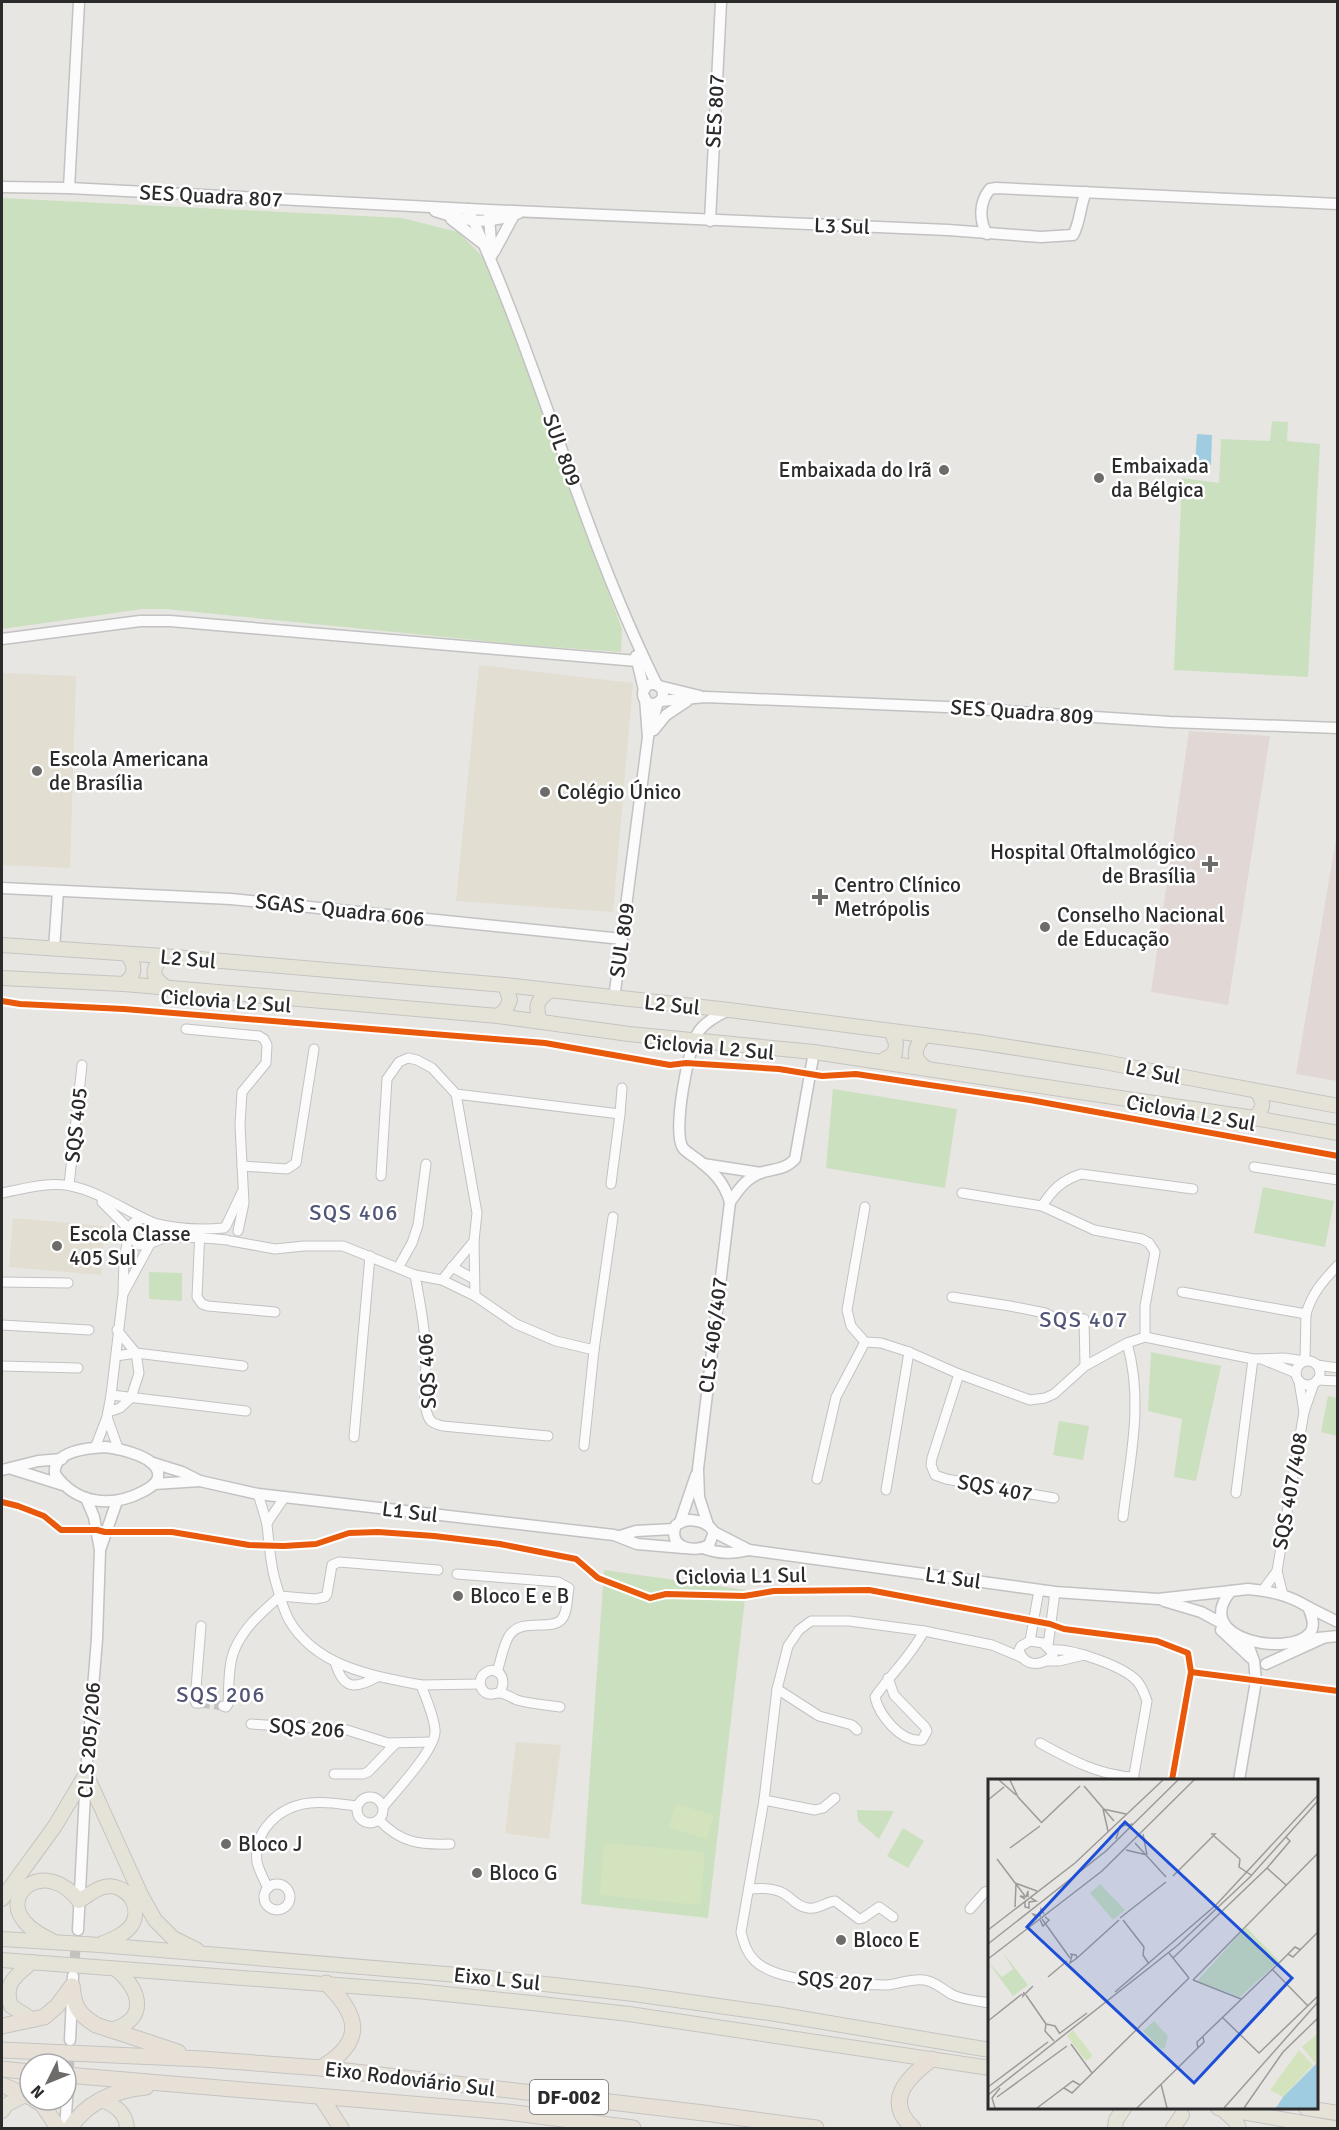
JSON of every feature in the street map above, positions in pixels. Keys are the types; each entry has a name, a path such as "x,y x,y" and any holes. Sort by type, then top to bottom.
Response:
{"highway":[{"path":"2,2026 44,2017 57,2006 72,1981"},
{"path":"72,1981 74,2002 87,2020 110,2030 202,2059"},
{"path":"321,2068 346,2050 352,2038 351,2017 345,2005 326,1983"},
{"name":"Eixo Rodoviário Sul","path":"2,2050 202,2059 321,2068 816,2128"},
{"path":"913,2128 904,2121 900,2108 900,2094 909,2078 932,2059"},
{"path":"2,2069 18,2071"},
{"name":"Eixo Rodoviário Sul","path":"78,2080 172,2084 507,2112 633,2128"},
{"path":"70,2128 83,2111 102,2100 136,2088 172,2084"},
{"path":"2,2085 18,2092"},
{"path":"321,2097 341,2128"},
{"path":"47,2112 58,2128"}],"main road":[{"name":"L2 Sul","path":"2,945 505,985 614,999 729,1010 925,1035 1077,1058 1338,1106"},
{"path":"124,984 134,970 133,962 127,954"},
{"path":"163,956 156,964 154,972 156,980 168,989"},
{"name":"L2 Sul","path":"2,978 124,984 498,1016 628,1034 813,1052 1338,1132"},
{"path":"498,1016 510,1000 505,985"},
{"path":"541,1022 536,1008 542,996 550,991"},
{"path":"882,1061 895,1053 896,1044 892,1032"},
{"path":"925,1035 915,1053 917,1060 926,1068"},
{"path":"1254,1118 1263,1106 1263,1101 1257,1092"},
{"path":"1285,1123 1280,1110 1288,1098"},
{"path":"2,1899 55,1826 86,1774"},
{"path":"86,1774 141,1895 155,1920 173,1938 207,1954"},
{"path":"52,1941 38,1933 22,1919 18,1903 20,1894 33,1882 42,1880 58,1883 71,1890 79,1901 106,1886 122,1889 134,1903 134,1917 131,1925 117,1937 100,1945"},
{"name":"Eixo L Sul","path":"2,1939 52,1941 482,1977 634,1994 776,2014 988,2050"},
{"name":"Eixo L Sul","path":"2,1960 117,1970 326,1983 628,2014 988,2068"},
{"path":"32,1962 14,1977 8,1987 7,1996 10,2006 33,2020"},
{"path":"110,2030 120,2028 128,2022 135,2012 138,2001 129,1981 117,1970"},
{"path":"102,2100 121,2111 127,2128"},
{"path":"2,2111 6,2105 18,2101"},
{"path":"1115,2128 1116,2120 1123,2109"},
{"path":"1220,2109 1236,2122 1239,2128"},
{"path":"1225,2109 1333,2128"},
{"path":"1173,2128 1182,2120"}],"street":[{"path":"69,188 79,2"},
{"name":"SES 807","path":"710,221 721,2"},
{"name":"SES Quadra 807","path":"2,187 69,188 519,213 710,221"},
{"path":"974,233 981,223 983,200 990,189 996,188 1338,204"},
{"name":"L3 Sul","path":"710,221 1069,237 1076,230 1081,191"},
{"name":"SES Quadra 807","path":"421,207 473,222 489,222 519,213"},
{"name":"SUL 809","path":"468,209 493,260 553,428 641,660 658,685"},
{"name":"SUL 809","path":"488,210 493,260"},
{"path":"441,213 484,244"},
{"path":"493,260 501,236 519,213"},
{"path":"981,223 987,234"},
{"path":"2,639 140,621 170,621 641,660"},
{"name":"SUL 809","path":"641,660 648,737"},
{"path":"651,684 658,685 663,693 659,701 652,704 644,694 651,684"},
{"name":"SES Quadra 809","path":"658,685 706,698"},
{"name":"SES Quadra 809","path":"659,701 706,698 946,707 1170,722 1338,728"},
{"path":"648,737 666,715 689,700"},
{"name":"SUL 809","path":"614,999 648,737 659,701"},
{"name":"SGAS - Quadra 606","path":"2,888 231,899 622,939"},
{"path":"54,949 58,891"},
{"path":"729,1010 705,1024 693,1040 686,1063 680,1140 684,1149 723,1182 730,1202"},
{"path":"186,1029 259,1036 267,1042 266,1063 242,1092 240,1125 244,1209 237,1237 229,1240"},
{"path":"242,1166 287,1169 296,1163 314,1049"},
{"path":"730,1202 744,1183 761,1173 786,1167 795,1159 813,1052"},
{"path":"381,1176 387,1079 396,1065 408,1059 417,1060 432,1068 456,1094 477,1213 474,1241 476,1296"},
{"name":"SQS 405","path":"69,1185 82,1065"},
{"path":"611,1184 622,1088"},
{"path":"456,1094 620,1114"},
{"path":"398,1268 412,1243 417,1225 426,1164"},
{"path":"703,1164 761,1173"},
{"path":"1254,1167 1338,1180"},
{"path":"1042,1206 1057,1186 1066,1179 1081,1174 1193,1189"},
{"name":"SQS 405","path":"2,1193 42,1186 69,1185 91,1192 143,1218"},
{"path":"229,1240 222,1235 242,1190"},
{"name":"SQS 405","path":"91,1192 129,1232"},
{"path":"962,1193 1042,1206 1094,1230 1142,1239 1152,1246 1155,1252 1145,1306 1145,1337"},
{"name":"CLS 406/407","path":"711,1528 699,1497 698,1469 730,1202"},
{"path":"865,1207 847,1310 851,1326 865,1342 881,1343 909,1352 1021,1398 1037,1400 1054,1394 1085,1366 1127,1343 1145,1337 1257,1359 1298,1377 1307,1385 1316,1381 1338,1381"},
{"path":"584,1446 594,1350 613,1217"},
{"path":"95,1448 108,1415 123,1294 124,1259 129,1232 136,1220 143,1218 154,1223 260,1247 275,1249 343,1246 415,1275 442,1280 476,1296 516,1324 556,1341 594,1350"},
{"path":"123,1294 152,1243 157,1231 154,1223"},
{"path":"129,1232 135,1244 142,1246 233,1226 260,1247"},
{"path":"199,1234 197,1297 202,1304 275,1312"},
{"path":"442,1280 474,1241"},
{"path":"354,1437 370,1256"},
{"path":"1305,1361 1306,1314 1310,1300 1317,1288 1332,1277 1338,1265"},
{"path":"452,1267 474,1279"},
{"name":"SQS 406","path":"415,1275 423,1319 426,1360 425,1401 430,1420 435,1425 548,1436"},
{"path":"2,1282 68,1283"},
{"path":"1182,1292 1306,1314"},
{"path":"952,1297 1010,1306 1053,1317 1084,1319 1085,1366"},
{"path":"2,1325 89,1330"},
{"path":"108,1415 131,1398 139,1373 136,1353 117,1330"},
{"path":"817,1479 836,1397 865,1342"},
{"path":"1123,1517 1136,1395 1134,1367 1127,1343"},
{"path":"885,1490 909,1352"},
{"path":"116,1356 136,1353 243,1366"},
{"path":"1257,1359 1284,1358 1338,1368"},
{"path":"1236,1493 1257,1359"},
{"path":"1298,1377 1298,1366 1305,1361"},
{"path":"1316,1381 1320,1372 1317,1365"},
{"path":"2,1366 78,1368"},
{"name":"SQS 407","path":"959,1374 932,1458 931,1465 935,1475 946,1479 1054,1498"},
{"name":"SQS 407/408","path":"1298,1377 1304,1412"},
{"name":"SQS 407/408","path":"1283,1595 1277,1571 1304,1412 1316,1381"},
{"path":"111,1395 246,1411"},
{"path":"64,1485 54,1470 62,1459 75,1451 118,1448 108,1415"},
{"name":"L1 Sul","path":"118,1448 200,1481 258,1494 620,1536 637,1544 684,1548"},
{"path":"7,1470 38,1461 62,1459"},
{"path":"7,1470 64,1485 86,1498 106,1502 136,1495 154,1484 158,1478 157,1469 150,1462"},
{"name":"CLS 406/407","path":"677,1526 698,1469"},
{"name":"L1 Sul","path":"154,1484 200,1481"},
{"path":"258,1494 267,1523 273,1574 280,1596 289,1620 309,1644 335,1662 377,1677 421,1685 480,1684"},
{"name":"CLS 205/206","path":"78,1930 86,1774 97,1639 100,1550 94,1517 86,1498"},
{"path":"267,1523 284,1498"},
{"name":"CLS 205/206","path":"100,1550 117,1501"},
{"path":"696,1521 711,1528 709,1545 703,1548 684,1548 676,1540 677,1526 696,1521"},
{"name":"L1 Sul","path":"620,1536 636,1531 677,1526"},
{"name":"L1 Sul","path":"711,1528 749,1550"},
{"name":"L1 Sul","path":"703,1548 717,1553 733,1554 749,1550 1055,1592 1158,1599 1248,1589 1263,1590 1283,1595 1308,1606"},
{"path":"223,1706 226,1707 228,1704 233,1653 242,1636 261,1612 280,1596 322,1599 327,1594 333,1565 339,1562 438,1570"},
{"name":"SQS 407/408","path":"1263,1590 1277,1571"},
{"path":"457,1574 564,1583 569,1588 564,1615 559,1622 528,1625 513,1632 504,1648 497,1672"},
{"path":"1023,1658 1019,1650 1026,1643 1039,1590"},
{"path":"1225,1625 1220,1615 1222,1601 1231,1591"},
{"path":"1047,1661 1053,1655 1050,1648 1055,1592"},
{"name":"L1 Sul","path":"1158,1599 1201,1612 1246,1639"},
{"path":"1308,1606 1338,1622"},
{"path":"1303,1639 1311,1633 1313,1624 1308,1606"},
{"path":"1201,1612 1254,1661"},
{"name":"SQS 207","path":"988,2002 952,1995 938,1985 925,1980 887,1985 790,1978 765,1969 744,1947 741,1932 764,1800 777,1689 793,1635 811,1621 849,1621 924,1631 992,1645 1033,1664 1047,1661"},
{"path":"201,1626 195,1700 196,1703 201,1703"},
{"path":"888,1678 894,1695 925,1726 927,1731 922,1740 916,1741 891,1726 882,1716 875,1697 888,1678 908,1657 924,1631"},
{"path":"1246,1639 1263,1644 1278,1644 1338,1636"},
{"path":"1266,1664 1323,1638"},
{"path":"1239,1779 1256,1681 1254,1661 1246,1639"},
{"name":"SQS 207","path":"992,1645 1026,1643 1050,1648"},
{"path":"1256,1681 1278,1644"},
{"path":"1040,1743 1100,1772 1134,1779 1147,1701 1138,1682 1121,1669 1064,1649 1050,1648"},
{"path":"1047,1661 1059,1661 1084,1655"},
{"path":"335,1662 341,1677 351,1685 358,1686 377,1677"},
{"path":"497,1672 502,1676 503,1688 499,1693 487,1694 482,1690 481,1678 485,1673 497,1672"},
{"path":"383,1807 420,1763 436,1731 421,1685"},
{"path":"777,1689 825,1719 852,1725 857,1730"},
{"path":"499,1693 527,1702 560,1707"},
{"path":"875,1697 894,1695"},
{"name":"SQS 206","path":"251,1724 348,1730 379,1741 396,1743 432,1742"},
{"name":"SQS 206","path":"334,1774 368,1772 396,1743"},
{"path":"366,1797 373,1797 380,1801 383,1807 383,1814 373,1824 360,1820 356,1814 356,1806 366,1797"},
{"path":"764,1800 815,1810 823,1808 835,1798"},
{"path":"268,1888 257,1860 260,1838 270,1821 296,1806 309,1803 329,1802 356,1806"},
{"path":"379,1820 389,1831 411,1841 425,1845 450,1844"},
{"path":"750,1889 768,1889 782,1893 805,1908 816,1909 835,1901 859,1919 879,1907 893,1917"},
{"path":"970,1909 988,1891"},
{"path":"70,2040 72,1981"},
{"path":"65,2128 66,2112"}],"shaded area":[{"name":"Colégio Único","path":"479,665 633,683 613,912 456,901"},
{"name":"Escola Americana de Brasília","path":"2,673 76,676 70,868 2,865"},
{"name":"Hospital Oftalmológico de Brasília","path":"1189,731 1270,736 1228,1005 1151,992"},
{"path":"1337,833 1337,1081 1296,1074"},
{"name":"Escola Classe 405 Sul","path":"13,1218 105,1226 101,1275 9,1267"},
{"path":"516,1742 561,1745 549,1839 505,1833"}],"green space":[{"path":"2,198 402,218 458,232 486,260 622,629 621,652 525,645 165,609 143,609 2,629"},
{"path":"1272,421 1288,422 1287,441 1320,444 1308,677 1174,670 1182,478 1219,483 1221,439 1270,441"},
{"path":"833,1089 957,1109 945,1188 826,1168"},
{"path":"1263,1187 1334,1201 1325,1247 1254,1233"},
{"path":"149,1272 182,1273 182,1301 149,1299"},
{"path":"1151,1352 1221,1366 1196,1481 1174,1477 1182,1419 1148,1411"},
{"path":"1328,1396 1337,1398 1337,1436 1321,1432"},
{"path":"1059,1421 1089,1426 1083,1460 1053,1455"},
{"path":"604,1570 746,1590 708,1918 581,1904"},
{"path":"676,1804 714,1815 707,1839 669,1827"},
{"path":"857,1810 894,1811 879,1839 858,1821"},
{"path":"903,1828 924,1841 908,1868 887,1856"},
{"path":"604,1843 705,1852 700,1905 600,1895"}],"water":[{"path":"1197,434 1212,435 1211,465 1195,463"}],"tunnel":[{"path":"201,1703 223,1706"},
{"path":"73,1973 77,1937"},
{"path":"70,2047 70,2052"}],"cycle path":[{"name":"Ciclovia L2 Sul","path":"2,1001 545,1043 670,1065 686,1063 779,1069 822,1076 856,1074 1030,1100 1338,1156"},
{"name":"Ciclovia L1 Sul","path":"2,1502 44,1516 61,1530 172,1532 249,1545 284,1546 316,1544 349,1533 378,1532 434,1536 500,1544 576,1559 598,1578 650,1598 666,1594 744,1596 774,1591 869,1590 1050,1624 1064,1629 1157,1641 1188,1653 1191,1672 1172,1779"},
{"path":"1191,1672 1338,1691"}],"place":[{"name":"Embaixada do Irã","path":"944,470"},
{"name":"Embaixada da Bélgica","path":"1099,478"},
{"name":"Escola Americana de Brasília","path":"37,771"},
{"name":"Colégio Único","path":"545,792"},
{"name":"Hospital Oftalmológico de Brasília","path":"1210,864"},
{"name":"Centro Clínico Metrópolis","path":"820,897"},
{"name":"Conselho Nacional de Educação","path":"1045,927"},
{"name":"Escola Classe 405 Sul","path":"57,1246"},
{"name":"Bloco E e B","path":"458,1596"},
{"name":"Bloco J","path":"226,1844"},
{"name":"Bloco G","path":"477,1873"},
{"name":"Bloco E","path":"841,1940"}],"district":[{"name":"SQS 406","path":"354,1212"},
{"name":"SQS 407","path":"1084,1319"},
{"name":"SQS 206","path":"221,1694"}]}
